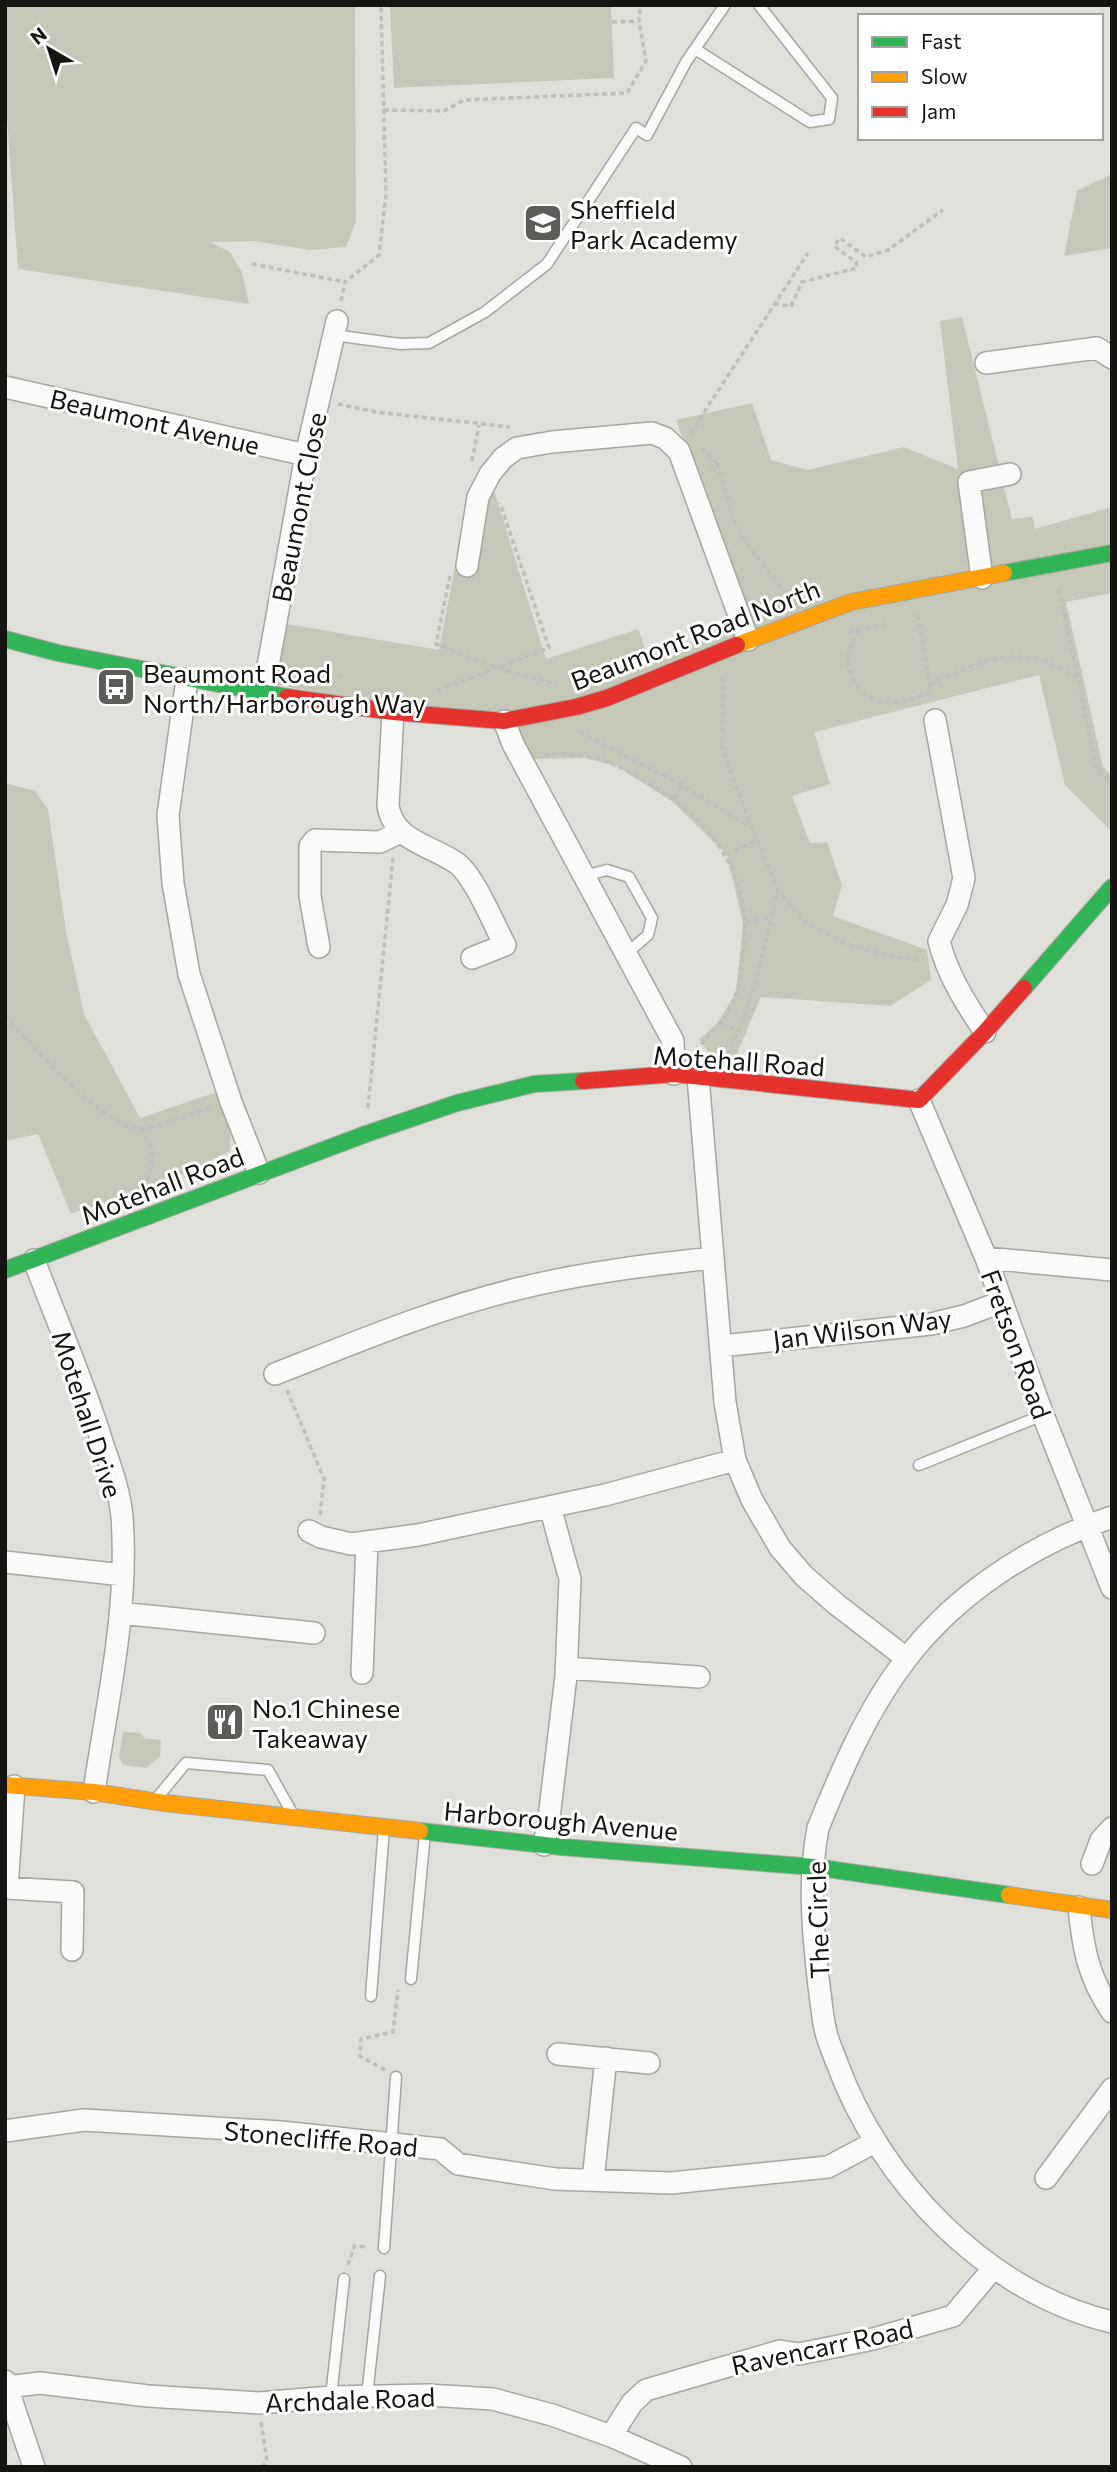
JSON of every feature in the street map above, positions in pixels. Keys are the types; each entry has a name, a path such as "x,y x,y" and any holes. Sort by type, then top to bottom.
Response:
{"street":[{"name":"Beaumont Close","path":"263,694 306,455 335,328"},
{"path":"986,363 1097,348 1112,358"},
{"name":"Beaumont Avenue","path":"5,387 306,455"},
{"path":"467,566 478,497 490,474 503,458 517,448 552,442 652,433 672,444 748,640"},
{"path":"982,578 969,482 1010,474"},
{"name":"Beaumont Road North","path":"5,639 58,653 263,694 393,712 504,721 607,698 748,640 851,602 1112,553"},
{"path":"187,679 168,815 173,883 189,974 231,1101 259,1173"},
{"path":"393,712 388,806 391,820 400,832 458,864 470,878 505,945 472,958"},
{"path":"935,720 964,878 957,905 939,941 943,961 985,1032"},
{"path":"504,721 513,744 673,1041 674,1074"},
{"path":"319,947 310,897 310,846 315,840 380,842 400,832"},
{"path":"919,1100 985,1032 1112,887"},
{"name":"Motehall Road","path":"5,1270 366,1134 457,1103 534,1084 674,1074 919,1100"},
{"path":"708,1078 713,1258 725,1402 735,1460 752,1500 780,1548 804,1576 906,1658"},
{"name":"Fretson Road","path":"919,1100 986,1258 1043,1416 1112,1588"},
{"path":"277,1373 384,1332 517,1289 602,1273 713,1258"},
{"path":"986,1258 1112,1270"},
{"name":"Motehall Drive","path":"34,1260 95,1419 121,1514 123,1575 120,1614 94,1792"},
{"name":"Jan Wilson Way","path":"721,1346 931,1324 964,1316 1001,1302"},
{"path":"313,1533 351,1544 418,1535 606,1495 735,1460"},
{"path":"544,1845 550,1818 566,1668 570,1579 550,1507"},
{"name":"The Circle","path":"1112,1517 1088,1525 1037,1551 964,1599 906,1658 865,1724 818,1828 814,1845 812,1927 825,2029 849,2095 875,2142 918,2201 992,2266 1046,2297 1112,2322"},
{"path":"362,1674 367,1542"},
{"path":"5,1562 123,1575"},
{"path":"120,1614 314,1633"},
{"path":"566,1668 699,1677"},
{"path":"10,1785 7,1888 73,1892 72,1950"},
{"name":"Harborough Avenue","path":"10,1785 94,1792 544,1845 814,1867 1112,1910"},
{"path":"1092,1864 1101,1840 1112,1828"},
{"path":"1079,1907 1084,1955 1098,1990 1112,2012"},
{"path":"558,2054 649,2063"},
{"path":"593,2180 606,2058"},
{"path":"1046,2178 1112,2089"},
{"name":"Stonecliffe Road","path":"5,2131 84,2120 281,2132 440,2149 458,2164 555,2179 671,2183 828,2167 875,2142"},
{"name":"Ravencarr Road","path":"611,2436 632,2403 646,2390 780,2351 799,2354 873,2339 953,2316 992,2266"},
{"name":"Archdale Road","path":"6,2384 40,2383 148,2396 259,2403 331,2396 428,2395 493,2399 552,2415 611,2436 681,2467"},
{"path":"6,2384 34,2467"}],"lane":[{"path":"335,328 400,344 429,342 485,312 547,264 636,128 648,135 695,49 725,5"},
{"path":"695,49 810,122 830,119 832,98 759,5"},
{"path":"584,876 607,870 629,877 652,918 648,935 626,954"},
{"path":"919,1465 990,1434 1043,1416"},
{"path":"155,1801 186,1763 268,1770 293,1816"},
{"path":"371,1996 384,1826"},
{"path":"411,1979 426,1832"},
{"path":"384,2248 396,2077"},
{"path":"367,2396 380,2276"},
{"path":"331,2396 344,2279"}],"path":[{"path":"335,328 345,282 379,255 386,195 381,5"},
{"path":"384,110 444,111 464,100 627,93 646,61 639,22 640,6"},
{"path":"612,22 639,22"},
{"path":"774,304 791,306 802,282 857,268 856,262 834,246 840,238 866,257 888,250 943,210"},
{"path":"672,444 808,253"},
{"path":"252,264 345,282"},
{"path":"318,400 376,412 516,427"},
{"path":"717,464 742,537 789,598"},
{"path":"429,693 549,648 490,474"},
{"path":"467,566 453,560 436,644 495,667 560,685"},
{"path":"1046,590 1059,587 1097,770 1112,783"},
{"path":"868,622 860,629 848,650 849,670 858,688 876,701 900,702 931,693 918,616 907,619"},
{"path":"841,634 895,621"},
{"path":"929,684 984,661 1012,656 1041,658 1078,678"},
{"path":"711,681 723,676 722,747 778,890 805,922 843,943 890,956 925,961"},
{"path":"568,734 585,729"},
{"path":"579,732 682,785 752,828"},
{"path":"540,748 543,755 582,755 622,767 674,798 701,823 727,855 746,921 735,999 721,1024 674,1074"},
{"path":"674,798 682,785"},
{"path":"366,1134 393,851 400,832"},
{"path":"727,855 757,840"},
{"path":"708,1078 739,1031 778,890"},
{"path":"746,921 772,917"},
{"path":"5,1016 51,1066 109,1116 140,1129 151,1143 154,1160 131,1223"},
{"path":"721,1024 739,1031"},
{"path":"140,1129 231,1101"},
{"path":"277,1373 324,1479 313,1533"},
{"path":"374,2063 360,2056 361,2039 393,2032 399,1988 411,1979"},
{"path":"344,2279 354,2246 384,2248"},
{"path":"259,2403 267,2461 262,2467"}],"green space":[{"path":"5,5 355,5 356,221 346,247 309,250 254,241 210,242 230,252 242,272 249,304 18,269 5,91"},
{"path":"390,5 611,5 614,78 394,88"},
{"path":"1112,174 1112,248 1064,256 1077,191"},
{"path":"962,317 1012,519 1033,517 1035,529 1112,507 1112,593 1066,602 1103,767 1112,776 1112,832 1065,785 1039,675 814,732 830,784 792,796 810,843 827,842 842,885 833,916 927,950 931,980 890,1006 761,997 735,1058 708,1051 699,1040 718,1022 736,993 743,923 727,855 673,802 618,767 585,758 530,759 509,723 269,684 281,623 439,650 456,561 492,484 546,659 638,629 649,660 750,617 676,420 752,403 771,460 808,470 904,447 958,469 940,321"},
{"path":"5,783 35,791 48,809 66,931 84,1014 140,1118 231,1087 230,1151 179,1176 71,1214 38,1134 5,1141"},
{"path":"123,1732 140,1733 144,1738 161,1740 160,1757 146,1768 123,1765 119,1757"}],"traffic: fast":[{"path":"1004,573 1112,553"},
{"path":"5,639 58,653 287,697"},
{"path":"1024,988 1112,887"},
{"path":"5,1270 366,1134 457,1103 534,1084 583,1081"},
{"path":"420,1831 562,1847 814,1867 1009,1895"}],"traffic: slow":[{"path":"737,645 851,602 1004,573"},
{"path":"5,1785 94,1792 165,1803 420,1831"},
{"path":"1009,1895 1112,1910"}],"traffic: jam":[{"path":"287,697 393,712 504,721 607,698 737,645"},
{"path":"583,1081 674,1074 919,1100 1024,988"}],"place":[{"name":"Sheffield Park Academy","path":"543,223"},
{"name":"Beaumont Road North/Harborough Way","path":"116,687"},
{"name":"No.1 Chinese Takeaway","path":"225,1722"}]}
